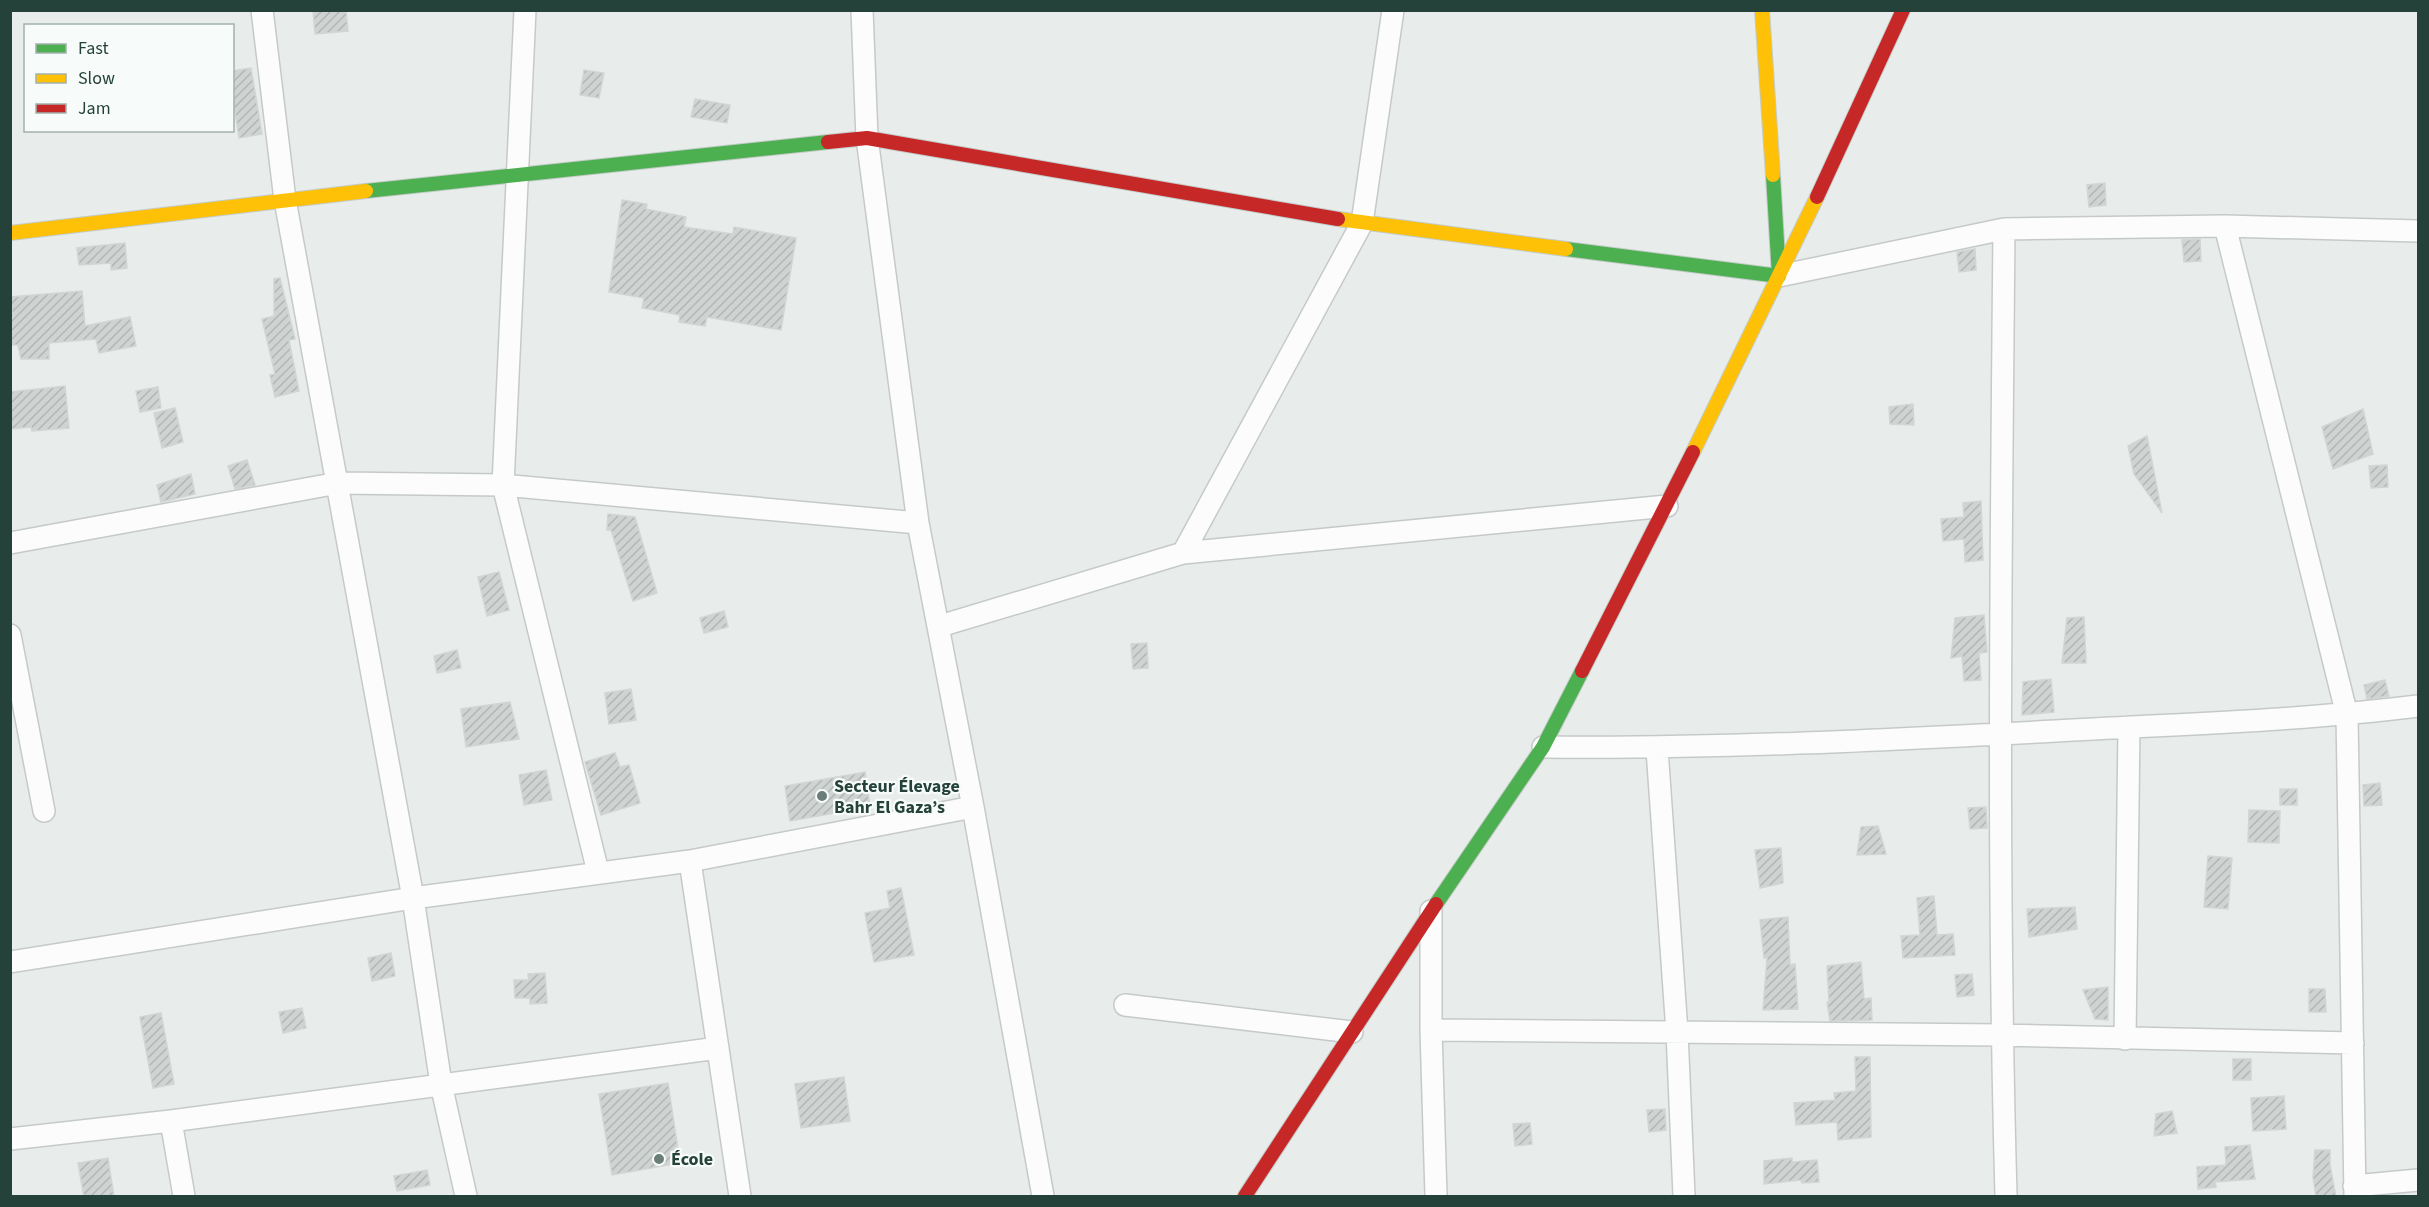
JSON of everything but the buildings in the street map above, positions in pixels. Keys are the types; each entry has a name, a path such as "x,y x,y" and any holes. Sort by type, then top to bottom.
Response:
{"street":[{"path":"262,10 285,200 413,898 441,1084 466,1197"},
{"path":"525,10 503,485 598,872"},
{"path":"862,10 867,138 918,523 974,807 1043,1197"},
{"path":"1183,554 1362,223 1393,10"},
{"path":"1762,10 1779,276"},
{"path":"1245,1197 1431,911 1543,747 1667,506 1823,186 1903,10"},
{"path":"10,233 285,200 867,138 1362,223 1779,276 2004,229 2224,226 2418,231"},
{"path":"2224,226 2347,715 2355,1191 2418,1180"},
{"path":"2004,229 1999,734 2006,1197"},
{"path":"10,543 338,483 503,485 918,523"},
{"path":"940,626 1183,554 1667,506"},
{"path":"10,635 44,811"},
{"path":"1543,747 1657,749 1999,734 2347,715 2418,706"},
{"path":"2125,1039 2129,727"},
{"path":"1657,749 1677,1032 1684,1197"},
{"path":"10,962 413,898 690,861 974,807"},
{"path":"690,861 740,1197"},
{"path":"1431,911 1431,1030 1436,1197"},
{"path":"1125,1005 1352,1032"},
{"path":"1431,1030 2002,1035 2353,1043"},
{"path":"10,1139 171,1121 718,1048"},
{"path":"171,1121 184,1197"}],"traffic: fast":[{"path":"366,191 828,142"},
{"path":"1566,249 1779,276 1773,175"},
{"path":"1436,904 1543,747 1582,671"}],"traffic: slow":[{"path":"1762,10 1773,175"},
{"path":"10,233 366,191"},
{"path":"1693,452 1817,197"},
{"path":"1338,219 1566,249"}],"traffic: jam":[{"path":"1817,197 1903,10"},
{"path":"828,142 867,138 1338,219"},
{"path":"1582,671 1693,452"},
{"path":"1245,1196 1436,904"}],"place":[{"name":"Secteur Élevage Bahr El Gaza’s","path":"822,796"},
{"name":"École","path":"659,1159"}]}
